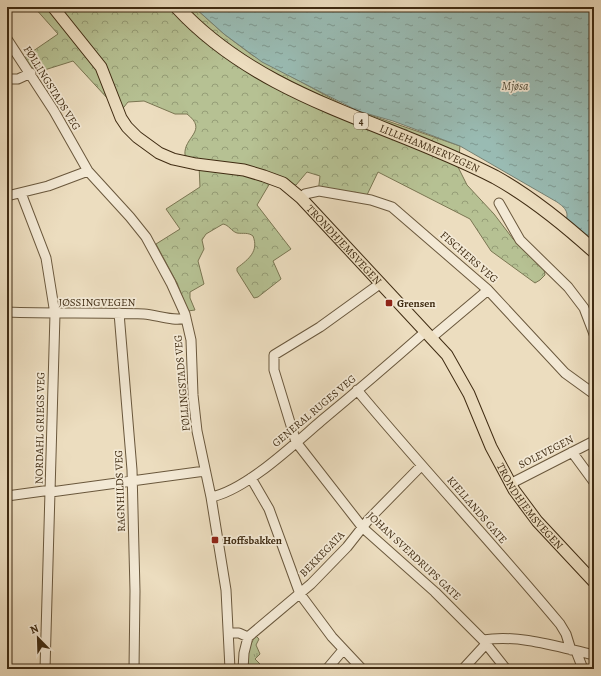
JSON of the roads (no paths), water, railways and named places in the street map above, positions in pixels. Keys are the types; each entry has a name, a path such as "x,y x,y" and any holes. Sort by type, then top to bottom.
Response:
{"highway":[{"name":"LILLEHAMMERVEGEN","path":"177,7 218,43 251,67 280,84 338,112 479,170 519,191 556,217 594,251"}],"main road":[{"name":"TRONDHJEMSVEGEN","path":"53,7 101,67 121,118 127,128 137,138 159,153 173,159 196,164 244,170 283,183 301,198 381,282 447,355 459,374 491,447 510,484 537,521 594,582"}],"street":[{"name":"FØLLINGSTADS VEG","path":"7,38 64,128 88,171 146,237 171,283 186,318 191,340 195,418 211,497 224,576 229,633 230,669"},
{"path":"7,79 18,79 30,74"},
{"path":"7,196 48,186 88,171"},
{"name":"FISCHERS VEG","path":"301,198 305,194 319,191 364,198 392,207 488,290 565,373 594,394"},
{"name":"NORDAHL GRIEGS VEG","path":"21,193 46,258 54,314 45,669"},
{"path":"499,203 520,240 568,287 584,308 594,334"},
{"name":"JOHAN SVERDRUPS GATE","path":"381,282 320,327 274,355 274,370 296,442 364,528 432,589 485,642 506,669"},
{"name":"GENERAL RUGES VEG","path":"211,497 220,495 251,478 357,390 488,290"},
{"name":"JØSSINGVEGEN","path":"7,312 54,314 150,314 180,319 186,318"},
{"name":"RAGNHILDS VEG","path":"119,313 132,480 135,591 134,669"},
{"name":"KIELLANDS GATE","path":"357,390 421,466 458,505 555,618 566,634 583,669"},
{"name":"SOLEVEGEN","path":"510,484 594,441"},
{"path":"572,452 594,482"},
{"name":"BEKKEGATA","path":"248,637 300,594 364,528 369,518 421,466"},
{"path":"7,496 205,471"},
{"path":"251,478 269,509 300,594 343,650 362,669"},
{"path":"229,633 239,633 248,637 244,653 243,669"},
{"path":"463,669 485,642 498,638 515,638 594,655"},
{"path":"327,669 343,650"}],"water":[{"name":"Mjøsa","path":"194,7 594,7 594,242 583,246 576,244 570,239 564,226 567,217 566,210 557,202 460,146 393,121 358,111 262,62 224,34"}],"place":[{"name":"Grensen","path":"389,303"},
{"name":"Hoffsbakken","path":"215,540"}]}
